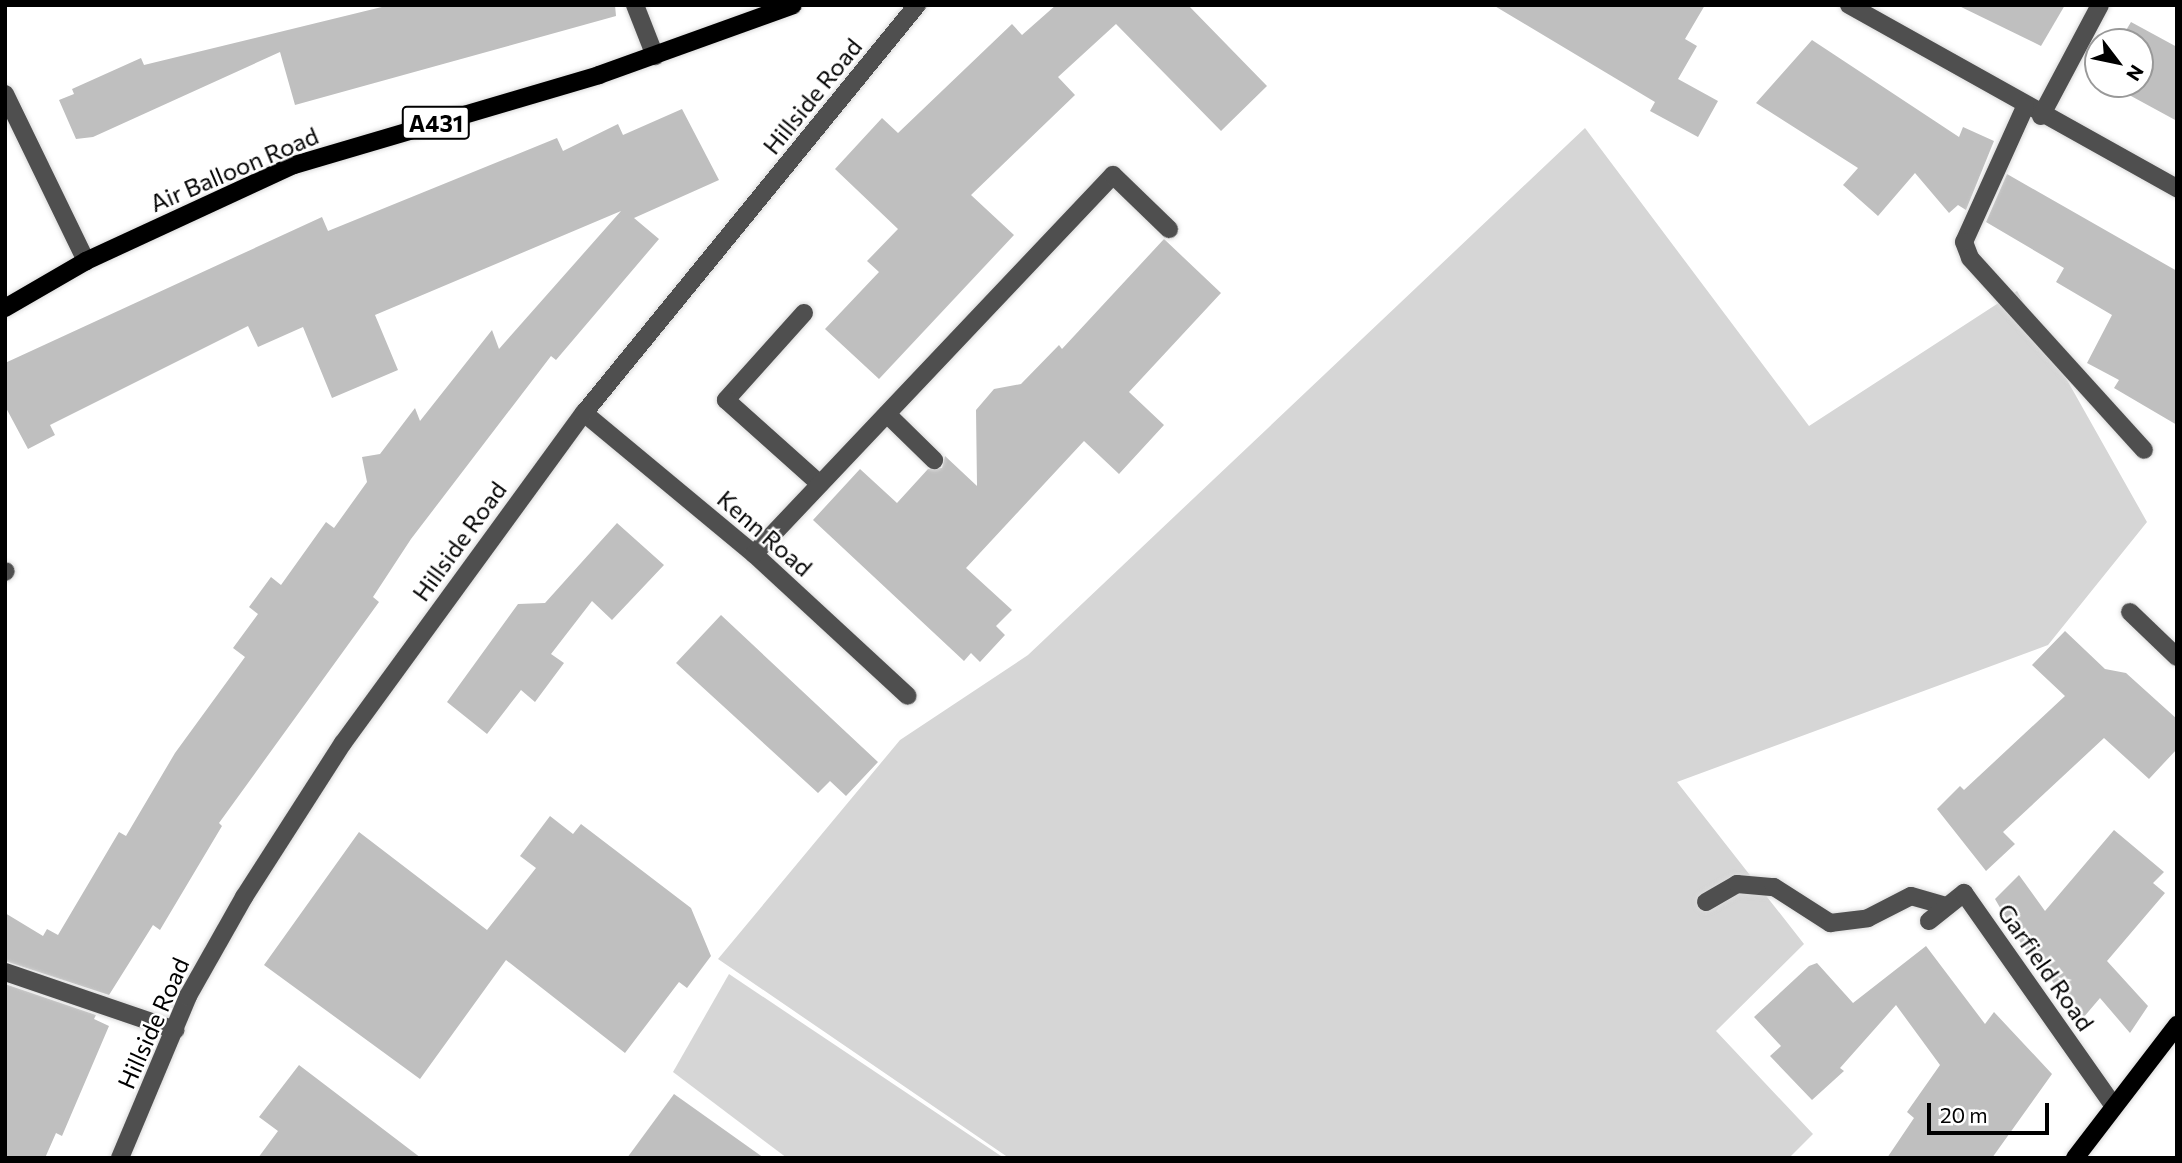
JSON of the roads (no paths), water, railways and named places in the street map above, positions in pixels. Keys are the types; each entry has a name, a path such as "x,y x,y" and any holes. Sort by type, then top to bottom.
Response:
{"main road":[{"name":"Air Balloon Road","path":"5,308 86,261 294,165 655,56 793,5"},
{"path":"2077,1157 2112,1105 2177,1025"}],"street":[{"path":"635,5 655,56"},
{"name":"Hillside Road","path":"120,1158 175,1030 244,897 343,743 584,414 917,5"},
{"path":"1849,5 2033,112 2177,188"},
{"path":"2100,5 2033,112 1964,242 1970,258 2144,450"},
{"path":"5,94 86,261"},
{"path":"754,554 1113,175 1169,229"},
{"path":"804,313 726,400 820,484"},
{"name":"Kenn Road","path":"584,414 754,554 908,696"},
{"path":"887,414 934,460"},
{"path":"2130,612 2177,657"},
{"path":"1706,902 1737,884 1774,887 1830,923 1868,918 1911,896 1947,906"},
{"name":"Garfield Road","path":"1947,906 1964,892 2112,1105"},
{"path":"1929,921 1947,906"},
{"path":"5,972 175,1030"}]}
